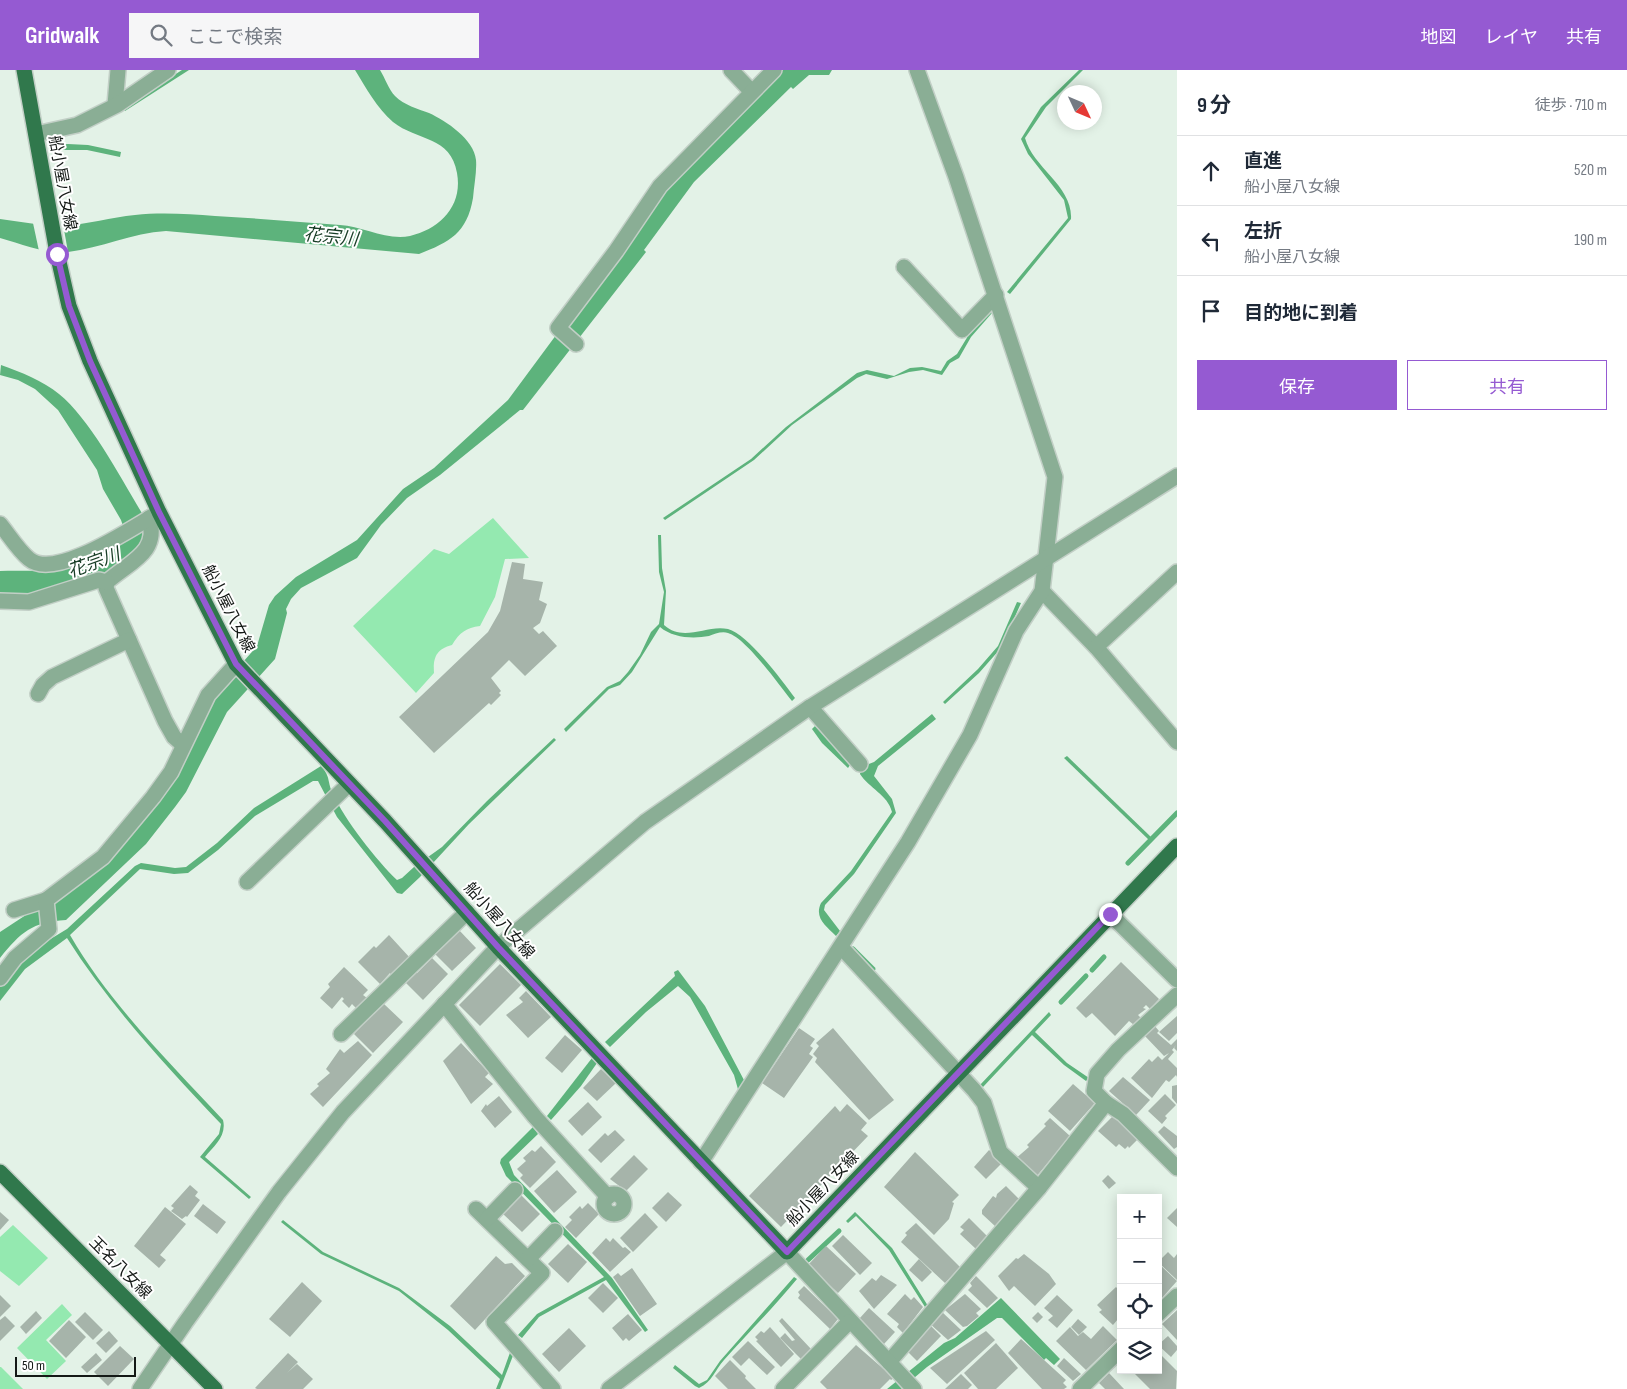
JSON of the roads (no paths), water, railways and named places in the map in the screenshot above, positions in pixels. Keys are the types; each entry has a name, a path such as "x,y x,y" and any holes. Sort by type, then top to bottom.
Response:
{"main road":[{"name":"船小屋八女線","path":"24,70 57,254 69,306 154,515 237,666 256,685 339,794 419,859 498,947 787,1252 1177,846"},
{"name":"玉名八女線","path":"0,1172 216,1389"}],"street":[{"path":"115,106 118,70"},
{"path":"36,134 77,125 115,106 168,70"},
{"path":"731,70 751,92"},
{"path":"576,344 558,328 616,251 660,186 774,70"},
{"path":"701,1162 908,842 970,735 1016,630 1042,591 1055,476 956,177 917,70"},
{"path":"904,267 962,330 996,295"},
{"path":"140,1389 279,1192 331,1127 498,947 645,822 810,707 1177,476"},
{"path":"0,524 30,560 50,565 80,557 154,515"},
{"path":"154,515 152,537 148,547 140,557 107,582 106,588 165,721 174,737 183,745"},
{"path":"1096,647 1177,572"},
{"path":"0,601 29,602 99,580 107,582"},
{"path":"1042,591 1096,647 1177,742"},
{"path":"38,694 39,689 52,677 129,640"},
{"path":"14,910 46,901 103,857 153,797 171,772 208,695 237,666"},
{"path":"810,707 860,764"},
{"path":"247,882 339,794"},
{"path":"0,978 15,958 49,929 46,901"},
{"path":"341,1034 467,912"},
{"path":"1110,914 1177,980"},
{"path":"841,947 984,1103 1000,1152 1039,1188"},
{"path":"1177,995 1118,1050 1097,1074 1094,1091 1106,1103 1123,1114 1177,1168"},
{"path":"444,1004 535,1118 608,1197"},
{"path":"889,1362 1039,1188 1106,1103"},
{"path":"515,1190 482,1214 542,1273 494,1322 553,1389"},
{"path":"528,1258 555,1231"},
{"path":"609,1389 787,1252 849,1322 914,1389"},
{"path":"1162,1310 1177,1296"},
{"path":"783,1389 849,1322"},
{"path":"1080,1389 1117,1354"}],"water":[{"path":"182,70 189,70 125,111 123,108"},
{"name":"花宗川","path":"355,70 380,70 395,96 411,106 436,116 451,126 465,138 474,152 476,169 470,210 466,220 455,235 440,245 419,254 166,231 153,232 80,250 51,252 0,238 0,219 64,225 82,224 126,216 165,213 340,225 392,237 421,233 440,222 453,206 458,185 454,161 448,152 440,146 393,122 377,104"},
{"path":"783,70 832,70 829,75 809,75 793,89 791,87 694,182 644,250 646,252 523,410 520,410 440,475 407,498 381,525 357,558 301,588 291,599 286,609 287,613 275,659 227,712 186,792 146,844 66,920 44,923 28,930 14,941 0,958 0,932 105,863 213,696 257,646 269,605 275,596 296,577 357,540 403,489 434,468 508,400 659,196"},
{"path":"1079,70 1083,70 1068,85 1064,85"},
{"path":"1057,91 1057,96 1046,107 1025,138 1029,149 1066,197 1070,207 1071,219 1010,294 1007,292 1068,218 1064,200 1028,154 1021,139 1041,107"},
{"path":"54,145 88,145 121,152 120,157 87,150 54,150"},
{"path":"990,311 992,313 971,337 959,358 950,363 942,375 923,370 887,379 866,374 857,378 792,425 754,460 665,520 663,518 751,459 786,427 857,373 867,370 894,376 910,368 922,367 941,371 947,361 957,354 968,336"},
{"name":"花宗川","path":"1,365 46,385 71,405 94,434 115,468 143,515 149,532 133,558 79,584 28,598 0,597 0,571 68,568 96,556 126,535 121,520 103,489 97,470 58,410 35,389 18,380 0,375"},
{"path":"658,535 661,535 662,568 666,591 664,625 679,633 720,628 736,633 755,649 795,698 792,701 753,652 744,643 728,633 723,632 703,637 683,637 665,631 660,627 632,672 620,685 609,689 566,732 564,729 607,687 620,681 628,672 640,655 651,632 659,624 664,592 659,572"},
{"path":"1017,602 1021,603 1001,648 979,673 945,704 943,702 978,669 998,646"},
{"path":"932,714 936,719 878,766 874,776 892,799 896,813 854,874 825,905 824,910 840,931 836,936 820,917 819,908 821,903 851,871 892,812 887,801 860,774 861,767 874,762"},
{"path":"815,726 852,762 848,768 822,743 812,729"},
{"path":"554,738 556,740 469,824 402,894 397,893 337,817 318,781 313,781 255,816 218,850 188,873 174,874 140,869 70,935 103,985 141,1032 223,1120 224,1126 221,1136 205,1157 251,1197 249,1199 200,1157 219,1134 221,1124 159,1058 120,1011 101,988 67,938 25,969 0,1001 0,985 8,974 34,949 67,929 135,866 141,863 175,868 186,867 217,843 254,808 321,766 328,777 331,790 338,804 353,827 397,880 442,847 487,801"},
{"path":"1067,756 1151,837 1149,840 1064,758"},
{"path":"678,970 705,1006 745,1082 739,1093 734,1075 690,997 678,986 646,1012 610,1047 605,1042 675,976 674,972"},
{"path":"1049,1012 1051,1015 1035,1032 1067,1063 1089,1078 1086,1081 1064,1065 1032,1035 983,1087 980,1085"},
{"path":"592,1058 597,1063 581,1086 551,1120 547,1116"},
{"path":"533,1127 538,1134 509,1162 514,1175 612,1278 648,1330 645,1332 606,1280 539,1317 522,1338 518,1335 537,1314 604,1277 506,1176 500,1163 501,1159"},
{"path":"855,1212 892,1248 928,1306 925,1307 889,1250 856,1216 848,1223 846,1221"},
{"path":"283,1220 323,1252 399,1288 450,1326 502,1375 512,1347 516,1348 500,1389 496,1389 500,1379 448,1330 399,1291 321,1254 281,1222"},
{"path":"794,1277 797,1279 703,1385 699,1388 695,1386 673,1368 675,1365 699,1384 707,1380 720,1361"},
{"path":"1001,1298 1060,1359 1054,1365 1046,1358 1044,1360 1002,1318 997,1318 927,1367 901,1389 887,1389 944,1343 955,1338"}],"waterway":[{"path":"1128,863 1177,813"},
{"path":"853,949 873,969"},
{"path":"1092,970 1104,957"},
{"path":"1061,1002 1086,976"},
{"path":"808,1260 839,1231"}]}
